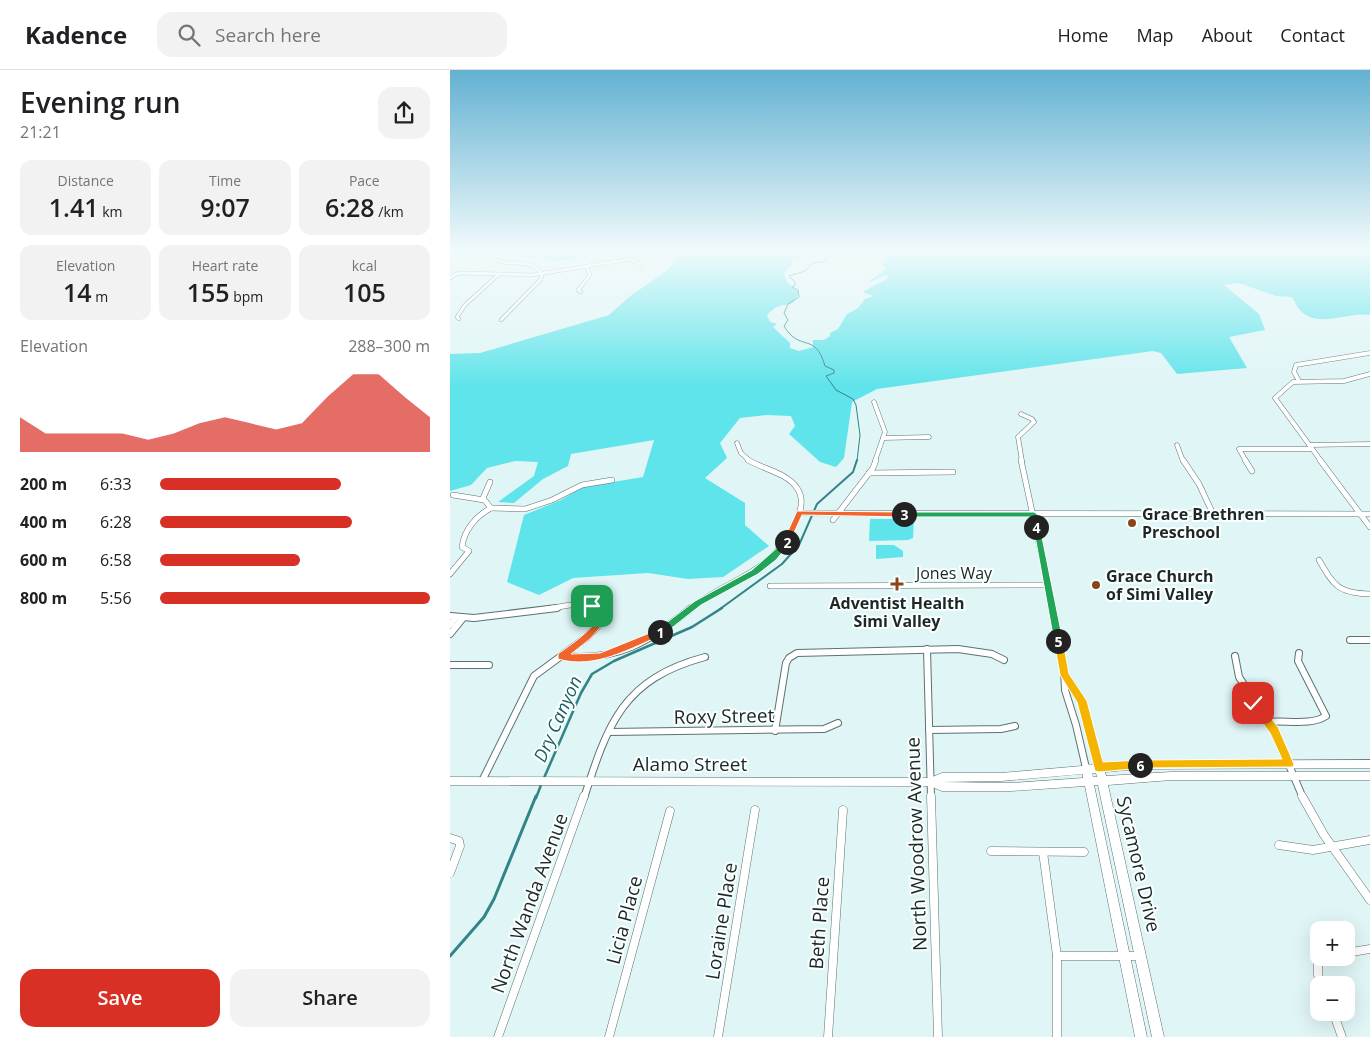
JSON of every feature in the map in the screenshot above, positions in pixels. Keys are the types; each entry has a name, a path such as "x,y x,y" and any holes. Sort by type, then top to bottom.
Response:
{"main road":[{"name":"Alamo Street","path":"930,782 942,777 1001,776 1099,767 1170,764 1370,764"},
{"name":"Sycamore Drive","path":"1099,767 1158,1037"},
{"name":"Sycamore Drive","path":"1086,768 1141,1037"},
{"name":"Alamo Street","path":"450,781 930,782 942,787 1011,787 1171,776 1370,776"}],"street":[{"path":"459,319 457,317 461,309 474,297"},
{"path":"500,320 523,297"},
{"path":"1299,381 1294,372 1296,365 1370,353"},
{"path":"1370,374 1344,381 1291,382 1275,398 1370,528"},
{"path":"833,520 873,468 885,432 874,402"},
{"name":"Sycamore Drive","path":"1021,414 1032,419 1034,422 1022,432 1018,440 1048,585 1065,690 1076,725 1086,768"},
{"path":"883,438 929,437"},
{"path":"562,656 572,658 600,657 662,631 698,603 745,578 769,562 786,543 800,513 802,501 796,487 780,474 746,458 739,451 737,443"},
{"path":"1252,471 1239,449 1370,444"},
{"path":"1177,445 1185,465 1199,484 1212,514"},
{"path":"869,473 953,472"},
{"path":"450,574 469,551 462,547 462,542 472,524 480,515 491,508 515,510 534,506 582,485 612,480"},
{"path":"484,500 485,491 490,482"},
{"path":"453,495 484,500 491,508"},
{"path":"800,513 1370,514"},
{"path":"1319,560 1334,585 1343,592 1370,594"},
{"name":"Jones Way","path":"770,586 1048,585"},
{"path":"450,624 453,616 463,618 580,604 592,606 603,614 602,621 586,637 534,676 482,781"},
{"path":"450,634 463,618"},
{"path":"1350,640 1370,640"},
{"path":"775,730 786,663 789,658 797,653 927,649 974,651 992,654 1004,660"},
{"name":"North Woodrow Avenue","path":"927,649 938,1037"},
{"path":"1268,722 1284,720 1313,722 1322,719 1326,712 1298,661 1299,653"},
{"path":"1234,656 1234,665 1246,693 1274,730 1309,811 1332,849 1370,900"},
{"name":"North Wanda Avenue","path":"498,1037 590,781 609,732 623,705 644,684 687,661 705,657"},
{"path":"450,665 489,665"},
{"name":"Sycamore Drive","path":"1064,675 1082,701 1099,767"},
{"name":"Roxy Street","path":"609,732 824,729 838,724"},
{"path":"929,730 1001,729 1015,726"},
{"name":"Loraine Place","path":"718,1037 755,810"},
{"name":"Beth Place","path":"828,1037 843,810"},
{"name":"Licia Place","path":"609,1037 670,811"},
{"path":"450,838 459,842 460,846 450,873"},
{"path":"1279,845 1293,850 1304,851 1332,849 1370,840"},
{"path":"991,851 1084,852"},
{"path":"1043,852 1058,956 1056,1027 1058,1037"},
{"path":"1355,952 1370,949"},
{"path":"1058,956 1140,956"},
{"path":"1336,1021 1342,1037"}],"shaded area":[{"path":"629,297 796,297 792,303 776,308 767,315 770,322 777,324 773,327 790,343 790,348 799,351 813,347 813,340 824,340 830,336 830,333 838,329 847,314 858,308 865,299 871,297 1239,297 1259,314 1265,330 1229,337 1247,368 1177,374 1161,353 1153,351 877,389 852,402 844,458 836,467 820,462 789,434 795,426 791,416 766,415 740,418 720,443 727,458 705,478 745,503 745,525 769,546 723,577 688,579 648,573 573,578 539,595 507,582 524,515 561,500 583,487 643,477 654,440 571,454 568,466 543,479 514,503 498,502 534,476 538,462 515,461 487,468 471,485 450,491 450,354 480,353 609,315"},
{"path":"1292,297 1370,297 1370,315 1362,314 1316,319 1308,316 1298,308"},
{"path":"870,519 914,519 913,538 908,540 869,541"},
{"path":"876,545 894,545 903,551 903,557 876,559"}],"waterway":[{"name":"Dry Canyon","path":"799,297 788,304 784,313 788,320 784,326 796,339 817,349 825,366 834,370 834,373 826,376 836,390 853,399 856,405 860,435 857,461"},
{"name":"Dry Canyon","path":"720,609 782,564 799,545 817,504 853,472 857,460"},
{"name":"Dry Canyon","path":"544,778 581,693 592,674 614,661 692,627 722,608"},
{"name":"Dry Canyon","path":"536,798 541,785"},
{"name":"Dry Canyon","path":"450,956 484,917 494,899 536,796"}],"place":[{"name":"Grace Brethren Preschool","path":"1132,523"},
{"name":"Adventist Health Simi Valley","path":"897,584"},
{"name":"Grace Church of Simi Valley","path":"1096,585"}],"route":[{"path":"592,606 603,614 602,621 586,637 562,656 572,658 600,657 662,631 698,603 745,578 773,558 786,543 800,513 1034,514 1064,675 1082,701 1088,718 1099,767 1170,764 1289,764 1274,730 1253,703"}]}
